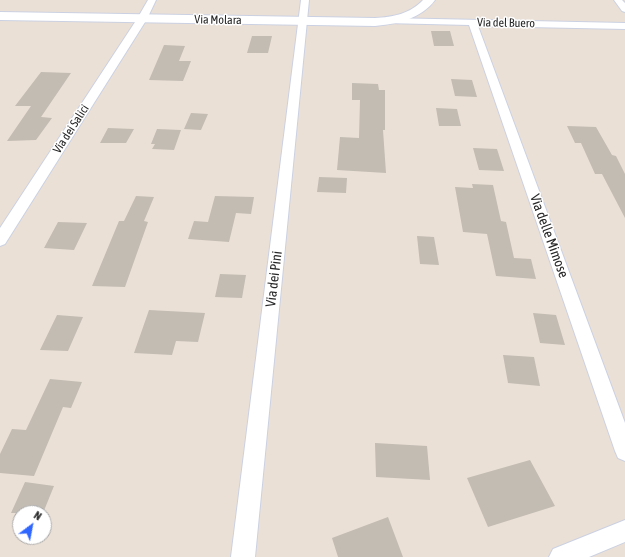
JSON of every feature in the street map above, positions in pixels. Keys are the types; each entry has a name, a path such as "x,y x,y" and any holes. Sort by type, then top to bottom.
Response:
{"street":[{"name":"Via dei Salici","path":"0,240 142,19 152,0"},
{"name":"Via dei Pini","path":"242,557 306,0"},
{"name":"Via Molara","path":"0,16 387,21 414,13 429,0"},
{"path":"618,0 625,9"},
{"name":"Via del Buero","path":"387,21 625,26"},
{"name":"Via delle Mimose","path":"472,22 625,451"},
{"path":"561,557 625,530"}],"building":[{"path":"431,31 450,31 454,46 434,46"},
{"path":"252,36 272,36 268,53 247,53"},
{"path":"164,45 185,46 179,61 191,61 183,81 149,80"},
{"path":"41,72 71,73 41,117 52,118 36,140 7,141 31,106 15,106"},
{"path":"451,79 472,80 477,97 455,96"},
{"path":"352,83 378,84 379,90 385,90 385,130 383,130 386,173 337,170 340,137 359,138 360,100 352,100"},
{"path":"436,108 457,109 461,126 439,126"},
{"path":"191,113 208,114 201,130 184,129"},
{"path":"567,126 596,127 612,155 616,156 625,174 625,218 602,174 595,174 581,143 575,143"},
{"path":"108,128 134,129 126,143 100,143"},
{"path":"157,129 181,130 174,150 152,149 155,144 151,144"},
{"path":"473,148 497,149 504,171 479,170"},
{"path":"319,177 347,178 346,193 317,192"},
{"path":"472,184 493,185 501,221 506,222 514,258 531,259 536,279 496,276 487,234 463,232 455,187 473,188"},
{"path":"136,196 154,197 144,221 148,222 125,287 92,286 119,221 124,221"},
{"path":"215,196 254,197 251,214 236,213 229,242 188,239 194,221 208,222"},
{"path":"58,222 87,223 74,250 44,248"},
{"path":"417,236 434,237 439,265 420,264"},
{"path":"220,274 246,275 242,298 215,297"},
{"path":"149,310 205,313 198,342 176,341 172,355 134,353"},
{"path":"533,313 556,315 565,345 540,343"},
{"path":"57,315 83,317 68,351 40,350"},
{"path":"503,355 534,357 540,386 508,383"},
{"path":"50,379 82,382 71,408 63,407 34,476 0,473 0,454 12,429 26,430"},
{"path":"375,443 427,446 430,480 376,477"},
{"path":"530,460 555,506 488,527 467,478"},
{"path":"25,482 54,486 46,505 15,505"},
{"path":"388,517 403,557 338,557 332,538"}]}
